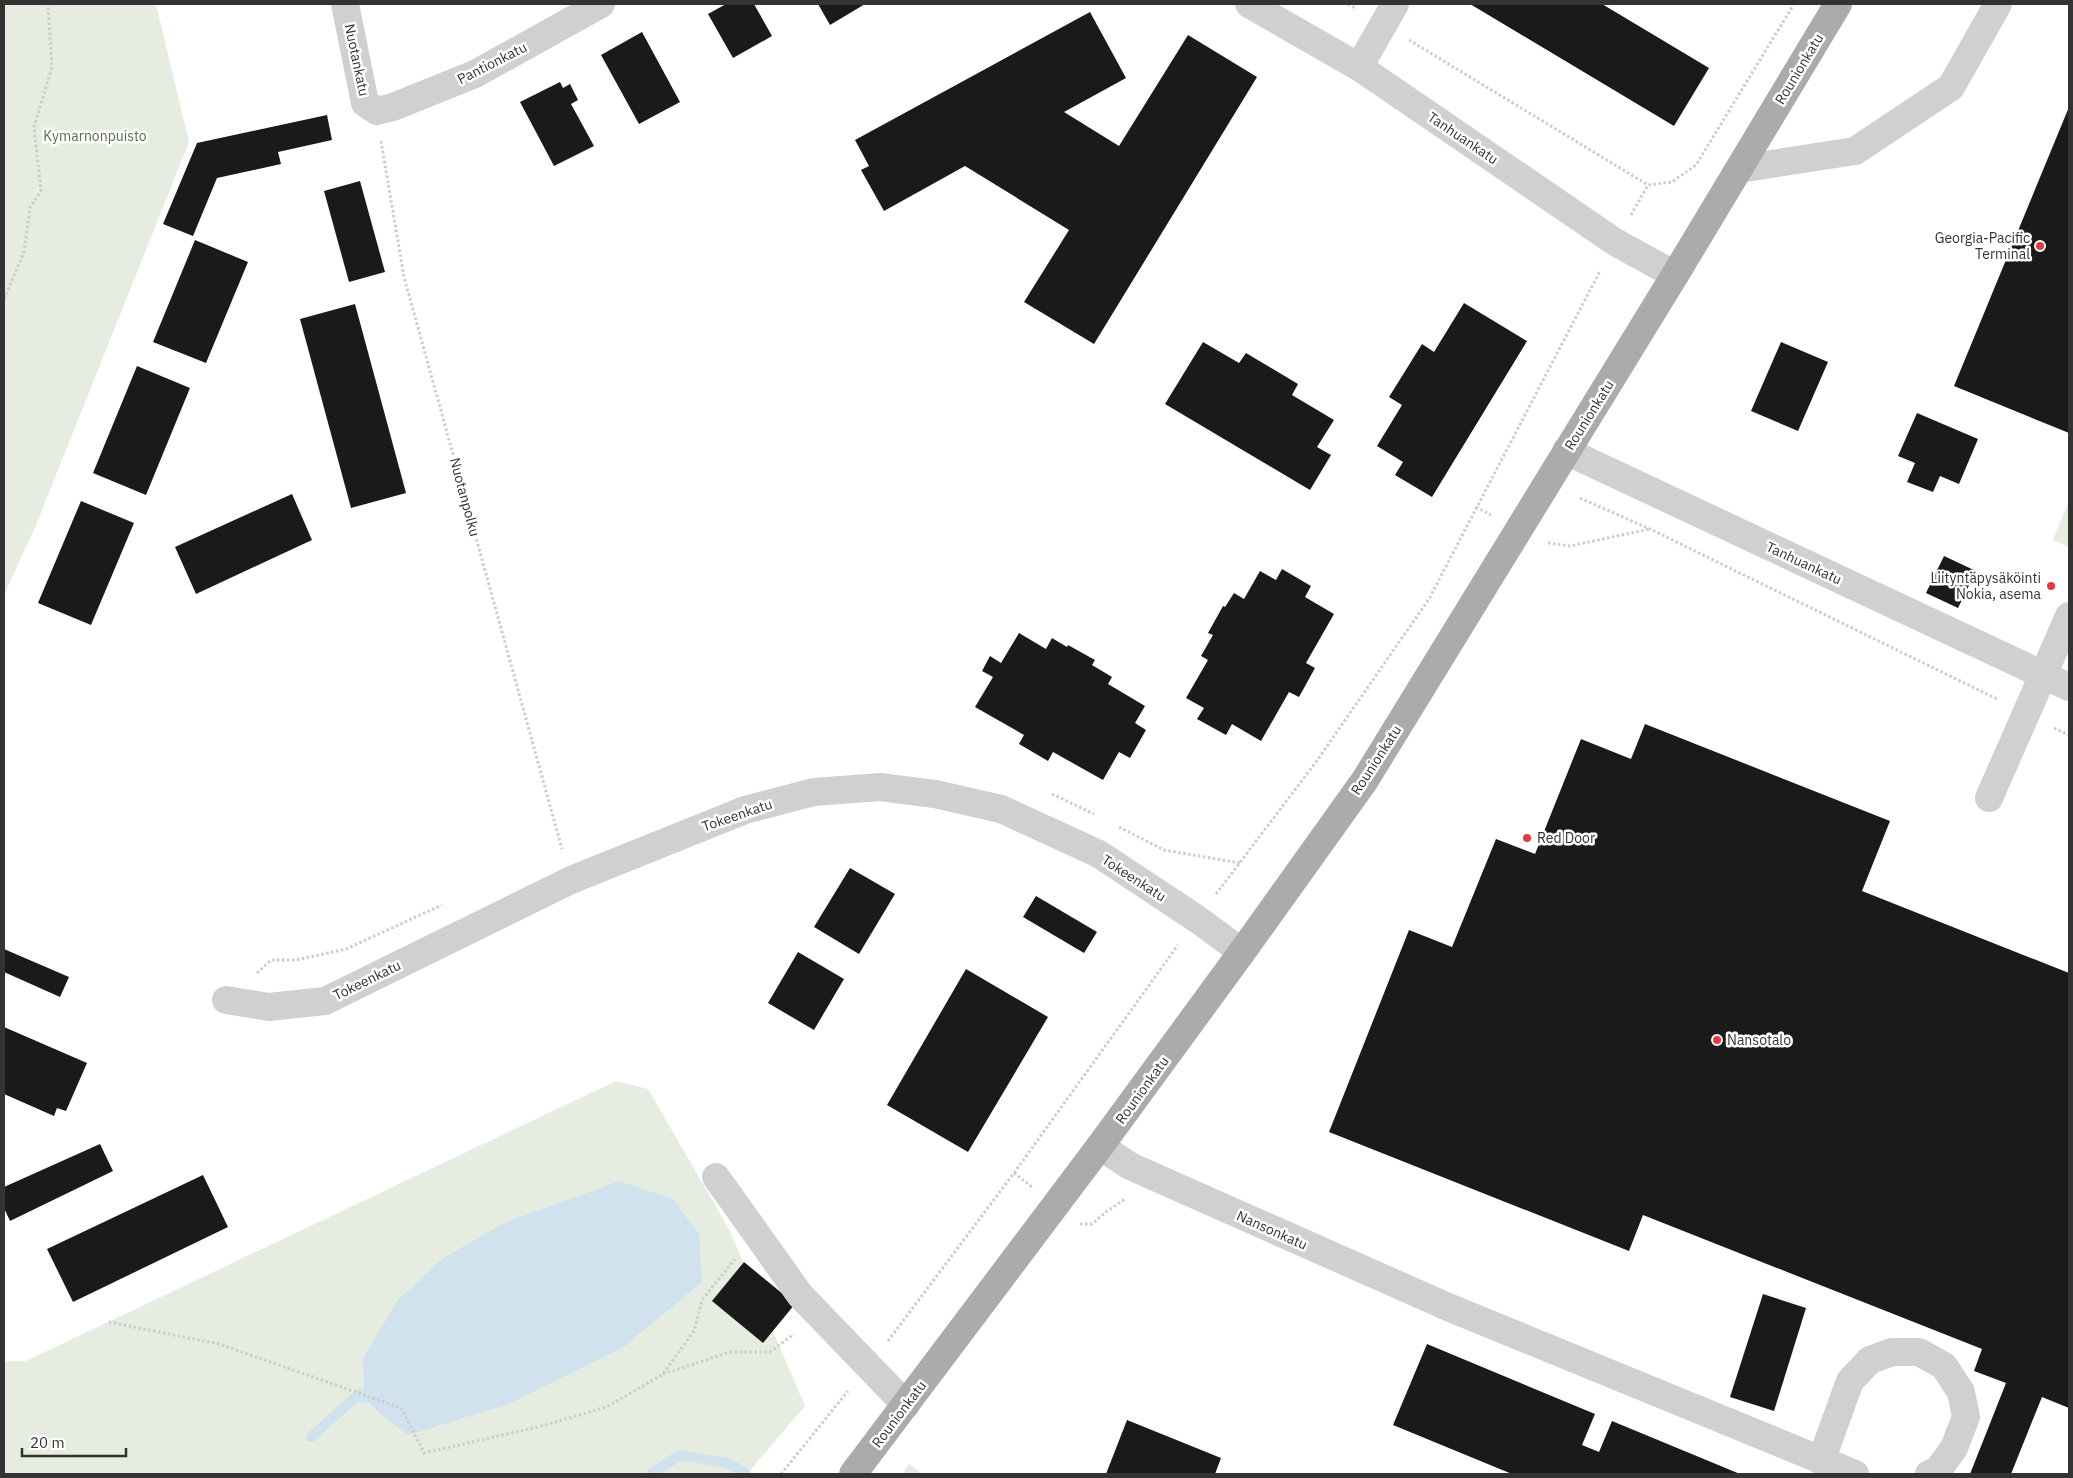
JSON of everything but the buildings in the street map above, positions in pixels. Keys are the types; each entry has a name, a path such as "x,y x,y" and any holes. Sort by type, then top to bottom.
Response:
{"main road":[{"name":"Rounionkatu","path":"853,1474 1100,1146 1365,780 1675,275 1838,4"}],"street":[{"name":"Nuotankatu","path":"345,4 365,103 376,111"},
{"name":"Pantionkatu","path":"376,111 393,107 475,74 601,4"},
{"name":"Tanhuankatu","path":"1249,4 1359,67 1615,242 1675,275"},
{"path":"1739,169 1855,152 1951,87 1998,4"},
{"path":"1359,67 1389,14"},
{"name":"Tanhuankatu","path":"1566,451 2069,687"},
{"path":"1989,798 2069,616"},
{"name":"Tokeenkatu","path":"226,1000 270,1007 324,1001 571,880 745,810 814,792 880,787 935,794 1001,809 1099,854 1197,919 1242,952"},
{"name":"Nansonkatu","path":"1100,1146 1130,1166 1448,1307 1855,1474"},
{"path":"716,1177 800,1295 906,1405"},
{"path":"1821,1461 1850,1381 1870,1360 1892,1352 1919,1352 1944,1366 1961,1392 1966,1417 1954,1448 1938,1470 1930,1474"}],"path":[{"path":"4,299 24,252 30,207 40,191 34,127 52,68 48,4"},
{"path":"1348,4 1389,14 1648,186 1672,182 1696,166 1794,4"},
{"name":"Nuotanpolku","path":"376,111 404,277 571,880"},
{"path":"781,1474 869,1365 1014,1173 1197,919 1316,762 1429,599 1615,242 1648,186"},
{"path":"1580,498 1650,529 2069,735"},
{"path":"1548,543 1570,546 1650,529"},
{"path":"662,1375 694,1331 702,1300 756,1233"},
{"path":"109,1322 219,1344 400,1408 424,1453 542,1426 606,1407 662,1375 730,1352 770,1352 820,1315"}],"green space":[{"name":"Kymarnonpuisto","path":"4,4 156,4 189,142 36,525 4,595"},
{"path":"2069,501 2069,547 2053,540"},
{"path":"616,1081 648,1089 729,1229 805,1406 747,1474 4,1474 4,1361 26,1361","holes":["619,1181 443,1258 505,1222"]},
{"path":"909,1464 923,1474 902,1474"}],"water":[{"path":"619,1181 673,1199 699,1234 702,1282 622,1348 509,1404 408,1435 391,1423 364,1398 363,1359 397,1301 443,1258 505,1222"}],"waterway":[{"path":"311,1437 359,1394 364,1398"},
{"path":"651,1474 680,1455 728,1463 746,1474"}],"place":[{"name":"Georgia-Pacific Terminal","path":"2040,246"},
{"name":"Liityntäpysäköinti Nokia, asema","path":"2051,586"},
{"name":"Red Door","path":"1527,838"},
{"name":"Nansotalo","path":"1717,1040"}]}
